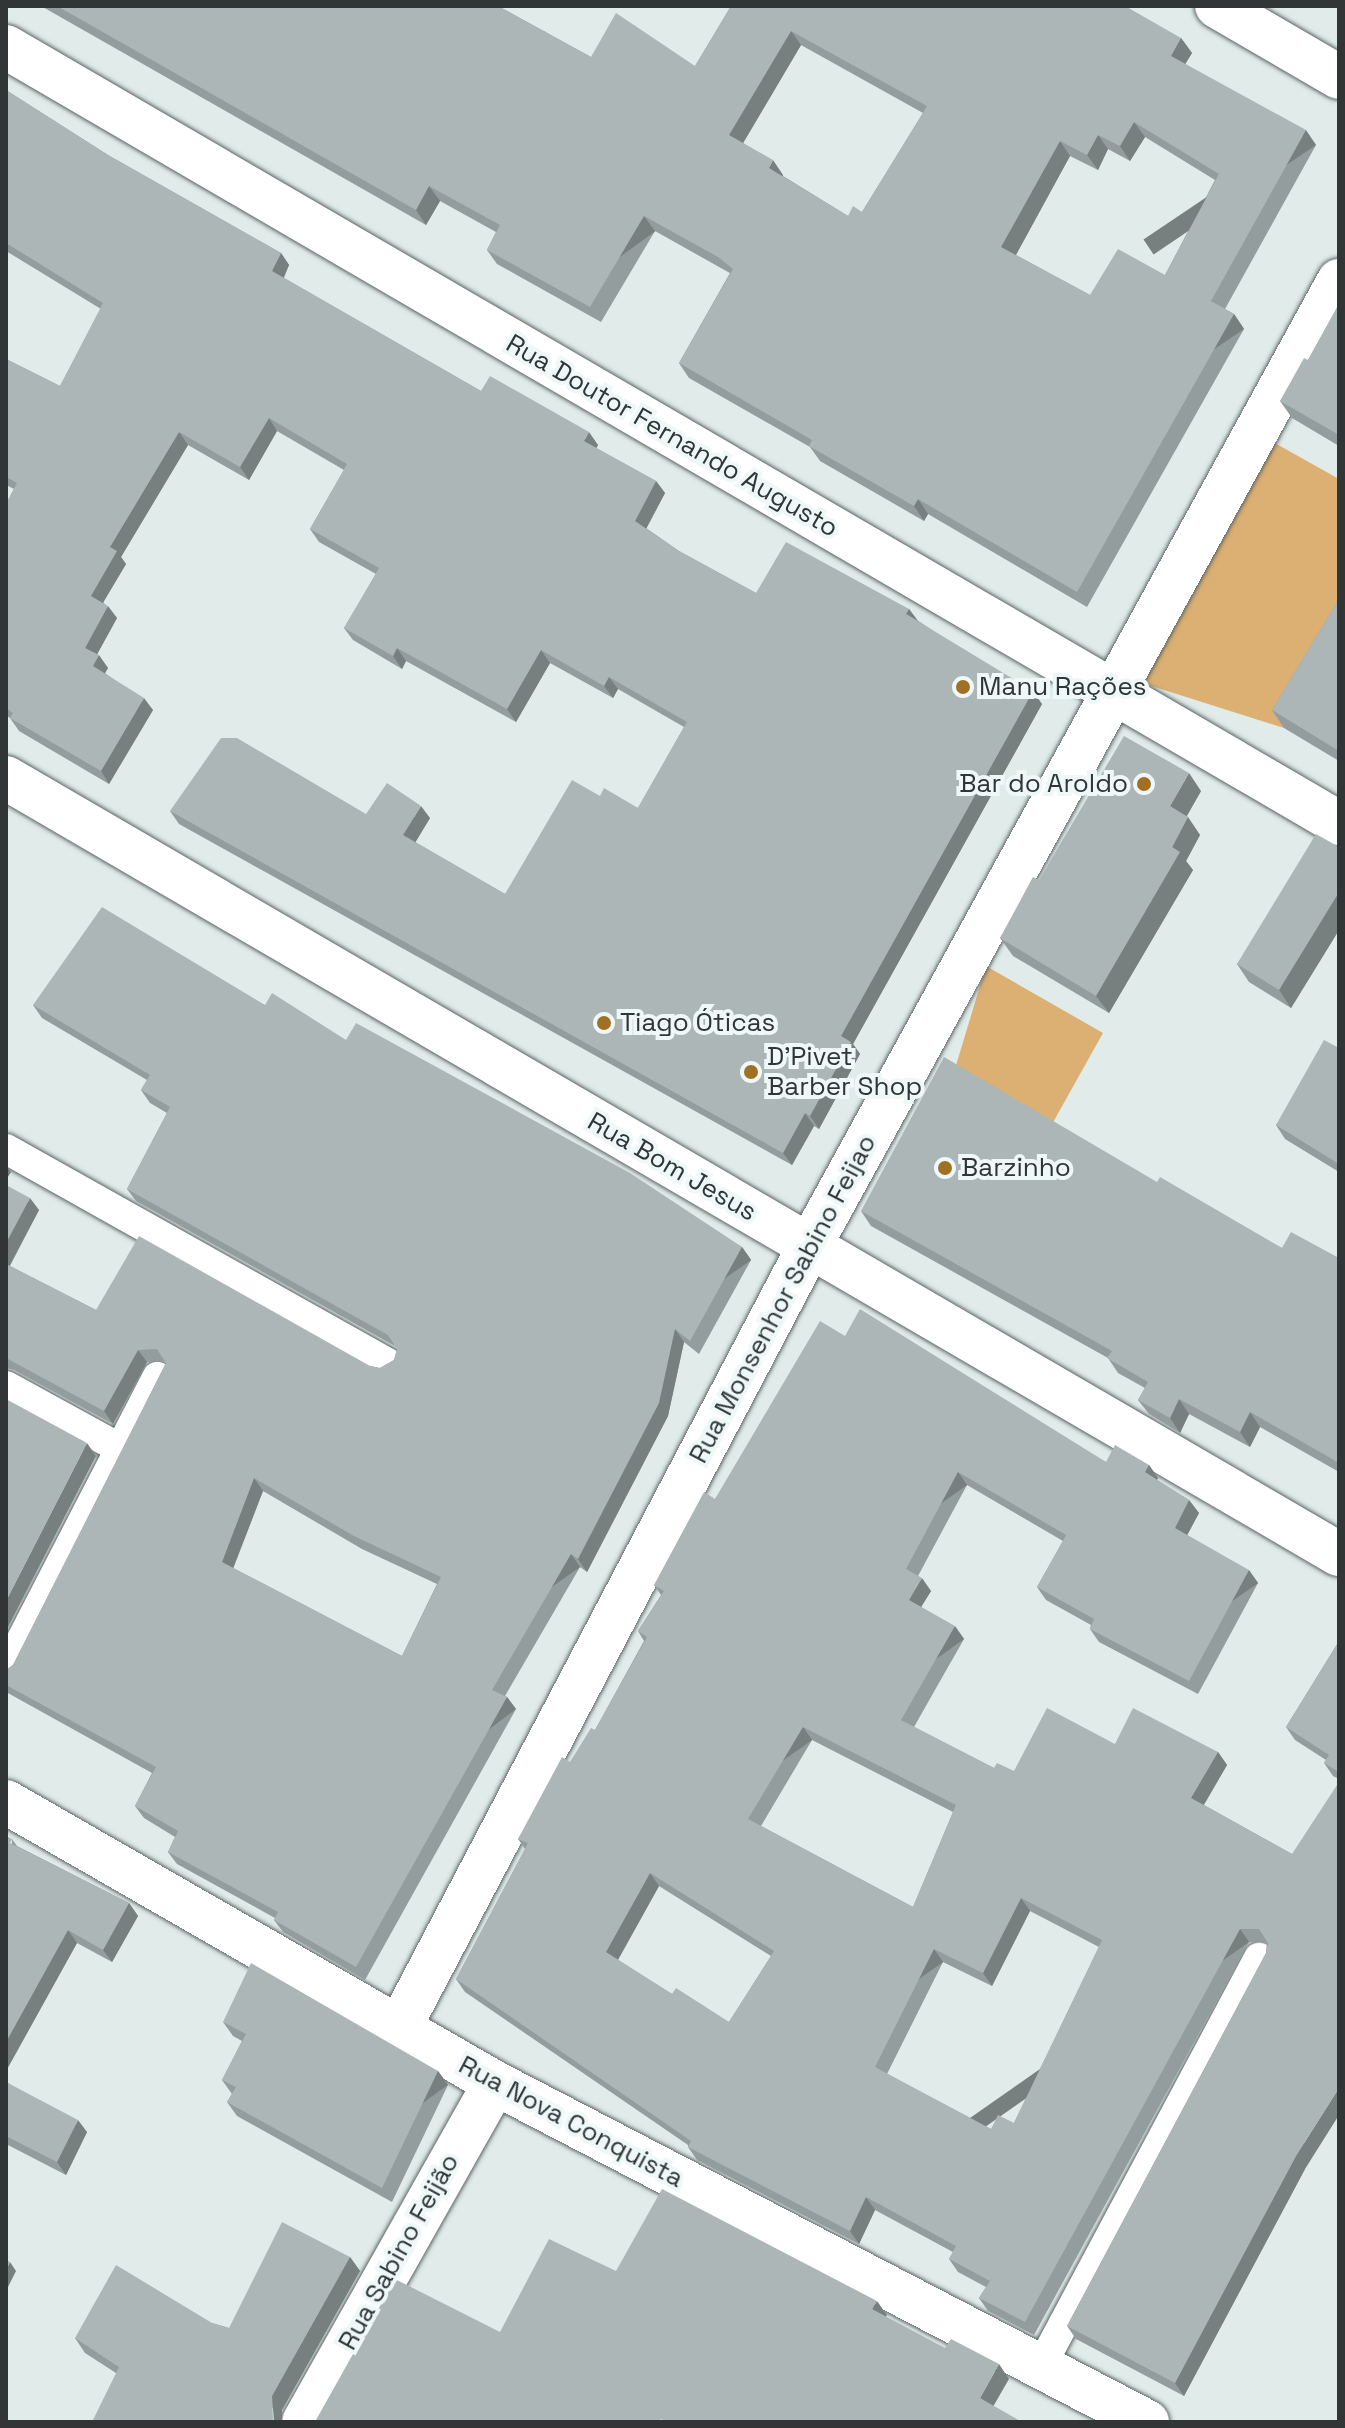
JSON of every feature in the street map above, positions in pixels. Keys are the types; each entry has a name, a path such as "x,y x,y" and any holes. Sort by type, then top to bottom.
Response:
{"street":[{"path":"1217,6 1339,77"},
{"name":"Rua Doutor Fernando Augusto","path":"6,47 1339,823"},
{"name":"Rua Monsenhor Sabino Feijao","path":"399,2028 809,1247 1110,691 1339,281"},
{"name":"Rua Bom Jesus","path":"6,778 1339,1554"},
{"name":"Rua Nova Conquista","path":"6,1802 495,2083 1147,2422"},
{"name":"Rua Sabino Feijão","path":"304,2422 495,2083"}],"lane":[{"path":"6,1149 388,1363"},
{"path":"6,1670 157,1377"},
{"path":"6,1386 121,1449"},
{"path":"1041,2366 1259,1957"}],"shaded area":[{"path":"1273,442 1339,479 1339,637 1284,728 1142,683"},
{"path":"986,966 1103,1033 1051,1126 954,1072"}],"building":[{"path":"57,6 498,6 591,57 616,13 695,66 731,6 1125,6 1181,38 1171,56 1306,130 1211,301 1234,314 1077,592 918,499 914,506 809,446 812,440 679,363 733,269 718,257 644,216 590,307 487,250 500,225 429,186 416,210","holes":["791,31 927,106 862,212 853,206 848,216 769,168 773,160 729,135","1134,122 1219,174 1165,275 1118,249 1090,295 1001,247 1060,141 1087,155 1098,135 1120,146"]},
{"path":"6,90 108,155 281,253 272,271 481,391 490,376 589,432 584,441 656,481 635,521 679,551 756,593 786,542 909,609 906,614 1033,691 841,1036 851,1042 810,1116 805,1113 783,1153 170,811 221,738 237,738 366,814 387,783 421,806 403,835 505,894 572,780 600,796 604,788 638,808 687,722 609,677 604,686 541,650 507,709 397,648 393,656 344,628 379,568 310,529 347,464 269,418 240,467 179,432 110,547 117,551 91,596 108,606 85,648 99,655 93,666 144,698 101,771 10,718 13,713 6,708 6,504 17,483 6,477 6,359 60,386 103,303 6,243"},
{"path":"1339,304 1339,435 1280,401 1304,358 1308,360"},
{"path":"1339,599 1339,751 1272,710"},
{"path":"1124,736 1189,773 1170,806 1188,817 1172,847 1180,852 1096,996 1000,938 1033,877 1039,880"},
{"path":"1316,834 1339,847 1339,892 1279,990 1237,964"},
{"path":"102,907 265,1005 272,993 346,1040 356,1023 630,1173 742,1247 690,1341 675,1329 659,1403 578,1559 571,1554 492,1690 507,1697 356,1967 274,1920 278,1912 168,1852 178,1831 135,1806 156,1767 6,1685 6,1670 13,1665 166,1363 157,1349 138,1350 104,1411 6,1358 6,1264 96,1310 139,1236 370,1366 380,1368 394,1360 397,1349 388,1335 127,1189 170,1107 141,1090 150,1075 33,1005","holes":["254,1478 354,1536 441,1577 402,1656 222,1562"]},
{"path":"1324,1040 1339,1048 1339,1164 1276,1125"},
{"path":"944,1057 1157,1182 1160,1177 1282,1248 1291,1232 1339,1258 1339,1463 1250,1412 1240,1432 1179,1399 1170,1418 1138,1400 1148,1382 1107,1358 1112,1351 861,1211"},
{"path":"6,1185 30,1198 6,1243"},
{"path":"860,1309 1106,1462 1115,1445 1149,1465 1145,1472 1189,1500 1175,1528 1249,1570 1189,1681 1090,1629 1094,1619 1037,1587 1066,1535 958,1472 906,1569 922,1578 909,1600 955,1626 901,1720 994,1768 997,1763 1014,1771 1047,1708 1115,1744 1133,1708 1218,1752 1191,1798 1292,1854 1339,1782 1339,2088 1296,2156 1175,2383 1067,2326 1266,1953 1268,1943 1259,1929 1240,1929 1025,2322 979,2298 990,2281 949,2259 956,2246 866,2197 850,2231 688,2147 691,2141 456,1979 528,1843 518,1839 562,1757 570,1762 591,1728 595,1730 647,1637 638,1631 664,1591 654,1585 704,1492 715,1499 820,1321 845,1336","holes":["803,1727 956,1805 913,1907 748,1819","650,1873 774,1951 729,2022 676,1988 672,1994 606,1952","1021,1898 1102,1940 1014,2123 998,2115 991,2129 875,2067 934,1949 983,1973"]},
{"path":"6,1399 87,1443 6,1601"},
{"path":"1339,1641 1339,1772 1324,1763 1329,1755 1286,1727"},
{"path":"6,1836 12,1839 10,1843 129,1903 103,1950 68,1930 6,2042"},
{"path":"251,1963 438,2071 382,2188 227,2102 236,2087 222,2080 246,2034 223,2022"},
{"path":"6,2082 78,2120 57,2162 6,2136"},
{"path":"662,2189 877,2301 872,2309 945,2348 951,2339 999,2364 980,2398 1022,2422 666,2422 661,2419 659,2422 313,2422 395,2279 500,2332 549,2239 616,2271"},
{"path":"282,2222 350,2257 272,2396 275,2422 92,2422 119,2367 75,2338 116,2265 212,2323 229,2328"}],"place":[{"name":"Manu Rações","path":"963,687"},
{"name":"Bar do Aroldo","path":"1144,784"},
{"name":"Tiago Óticas","path":"604,1023"},
{"name":"D'Pivet Barber Shop","path":"751,1072"},
{"name":"Barzinho","path":"945,1168"}]}
